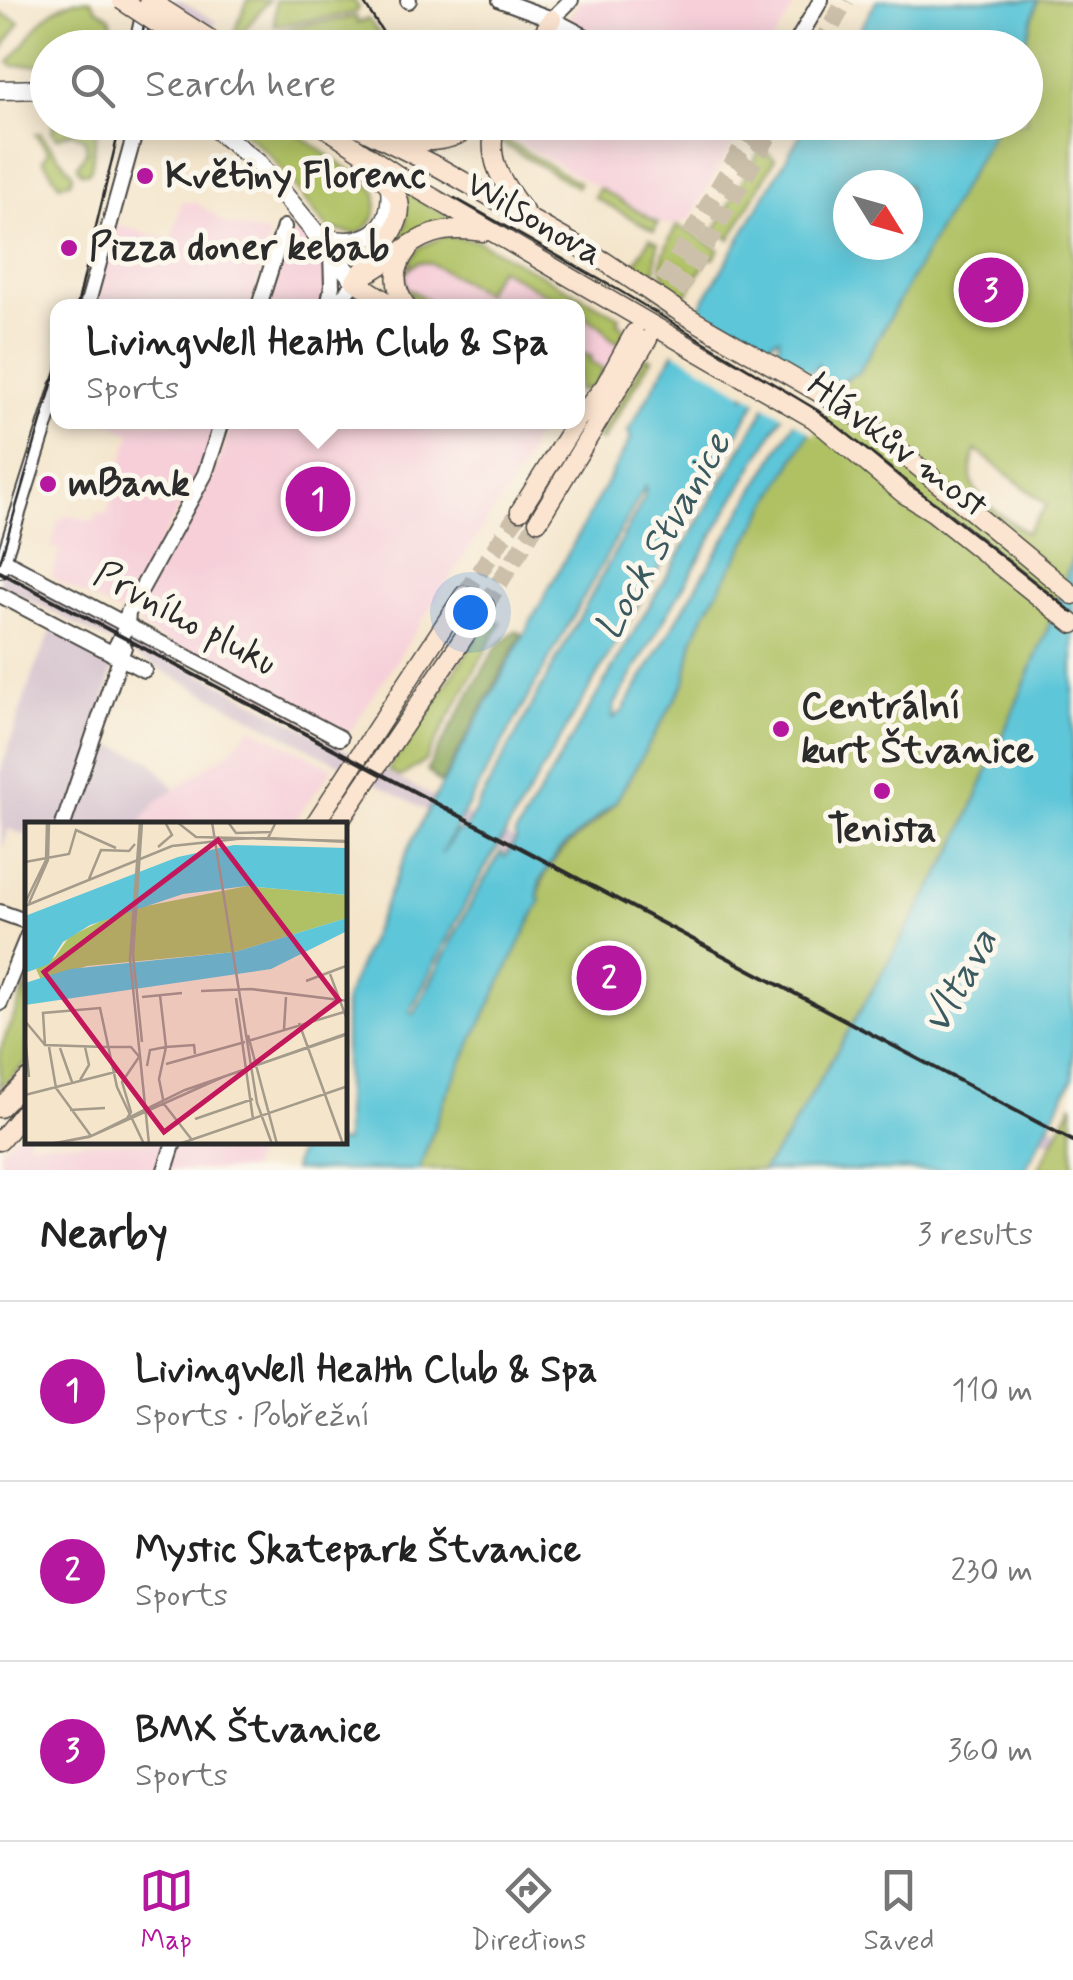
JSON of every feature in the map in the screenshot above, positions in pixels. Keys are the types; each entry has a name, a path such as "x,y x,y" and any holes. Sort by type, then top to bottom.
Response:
{"main road":[{"path":"122,0 167,30"},
{"path":"148,0 196,30"},
{"path":"545,30 552,19"},
{"path":"354,281 396,225 399,202 355,140"},
{"name":"Wilsonova","path":"360,140 420,190 672,334"},
{"name":"Wilsonova","path":"374,140 440,168 617,268 683,314"},
{"path":"409,140 436,140"},
{"path":"494,140 492,155 508,191 530,219"},
{"path":"354,281 427,234 444,229 498,234"},
{"path":"402,299 395,278 401,259 412,244"},
{"path":"354,281 369,299"},
{"path":"354,281 383,299"},
{"name":"Hlávkův most","path":"683,314 851,411 1073,595"},
{"name":"Hlávkův most","path":"672,334 777,395 836,435 904,494 925,506 1073,624"},
{"path":"585,413 641,336"},
{"path":"556,429 561,442"},
{"path":"520,511 572,429"},
{"path":"538,521 577,429"},
{"path":"316,822 464,595"},
{"path":"339,822 484,606"},
{"path":"0,1108 25,1082"},
{"path":"0,1141 25,1110"}],"street":[{"path":"140,30 148,0"},
{"path":"500,0 572,30"},
{"path":"552,19 570,0"},
{"path":"804,30 821,0"},
{"path":"0,90 30,89"},
{"path":"90,299 133,140"},
{"path":"230,140 259,164 354,281 341,299"},
{"path":"325,245 370,237 387,213 390,186"},
{"path":"261,299 284,227"},
{"path":"325,245 332,286 329,299"},
{"path":"1,563 50,411"},
{"path":"64,822 115,656 130,627 128,614 205,474 220,429"},
{"name":"Prvního pluku","path":"1,563 340,738"},
{"name":"Prvního pluku","path":"0,595 144,670"},
{"path":"0,912 25,921"},
{"path":"0,1004 25,942"},
{"path":"165,1170 173,1145"}],"shaded area":[{"path":"171,0 179,0 217,22 210,30 165,30"},
{"path":"581,0 798,0 779,30 561,30"},
{"path":"515,140 734,140 689,220 669,225 658,223"},
{"path":"182,201 197,203 226,224 270,235 253,299 94,299 116,225 172,240"},
{"path":"299,230 355,299 269,299 291,236"},
{"path":"476,240 620,317 623,342 594,385 585,388 585,299 412,299 404,282 413,254"},
{"path":"122,429 215,429 205,461 121,614 51,577 60,550 51,547 59,518 64,520 66,514 94,522 98,513 107,515 131,432"},
{"path":"229,429 538,429 523,466 351,730 332,739 140,627 143,597 220,461"},
{"path":"0,567 1067,1133 1059,1147 0,584"},
{"path":"53,628 114,659 97,739 150,760 175,789 157,801 141,822 25,822 25,834 8,829 2,850 0,773 35,667"},
{"path":"252,727 333,768 293,822 141,822 157,801 230,751"},
{"path":"25,1127 25,1145 258,1145 250,1170 0,1170 0,1151"}],"green space":[{"path":"75,0 91,0 110,17 113,28 34,30"},
{"path":"248,0 269,0 245,30 235,30"},
{"path":"275,0 354,0 359,8 354,13 275,26"},
{"path":"1038,0 1073,0 1073,556 1048,628 956,846 785,1140 762,1170 419,1170 445,1097 538,899 542,881 559,854 616,801 685,682 693,640 703,617 838,383 859,372 989,140 1043,140 1043,30 1029,30","holes":["976,450 1047,505 1026,533 991,508 971,478"]},
{"path":"0,13 20,22 0,53"},
{"path":"356,17 357,23 368,19 377,30 285,30"},
{"path":"30,35 30,65 13,66 9,62"},
{"path":"40,140 46,140 73,174 70,182 59,184 43,160 48,151"},
{"path":"85,140 95,140 91,169 80,172 77,166 87,151"},
{"path":"253,140 306,140 376,192 376,212 371,222 356,234 328,229 269,154"},
{"path":"505,140 579,183 577,187 501,143"},
{"path":"761,148 775,159 730,239 715,230"},
{"path":"599,188 658,223 654,231 594,197"},
{"path":"405,191 458,222 431,225 390,252 407,224"},
{"path":"677,225 719,249 714,258 708,258 685,297 667,282 662,265"},
{"path":"445,236 476,240 620,317 618,323 624,326 621,344 585,317 585,299 554,299 499,268 484,293 430,263 418,262 407,271 420,247"},
{"path":"650,238 658,243 654,283 633,267"},
{"path":"406,287 426,299 414,299 409,293"},
{"path":"585,354 604,369 594,386 585,389"},
{"path":"646,357 652,359 602,441 597,439"},
{"path":"490,616 501,623 425,761 400,777 388,770 404,750"},
{"path":"515,631 522,634 441,784 427,770 496,647"},
{"path":"25,989 25,1064 0,1088 0,1050"},
{"path":"1073,1103 1071,1170 1038,1170"}],"water":[{"path":"877,0 1038,0 1029,30 860,30"},
{"name":"Lock Stvanice","path":"797,140 989,140 923,257 923,170 833,170 833,260 922,260 859,372 838,383 703,617 693,640 685,682 616,801 558,852 540,881 541,900 445,1097 419,1170 293,1170 299,1145 348,1145 348,992 412,840 631,438 628,431","holes":["779,337 779,344 749,395 744,396 743,391 773,340","788,358 761,415 515,835 516,840 505,857 501,852 414,1014 410,1012 472,891 755,403","818,365 815,388 622,712 613,718 614,706 803,380","646,485 644,498 464,831 457,831 441,854"]},
{"name":"Vltava","path":"1073,556 1073,1078 1025,1170 762,1170 785,1140 956,846 1048,628"}],"pier":[{"path":"695,305 840,390 814,435 790,419 812,378 787,418 670,349"}],"tunnel":[{"path":"829,30 846,0"},
{"path":"636,329 746,140"},
{"path":"648,338 766,140"},
{"path":"464,595 520,511"},
{"path":"485,606 538,521"}],"tram line":[{"path":"143,30 150,0"},
{"path":"362,0 381,30"},
{"path":"79,299 117,140"},
{"path":"455,198 620,291 817,410 1073,613"},
{"path":"0,562 50,391"}],"railway":[{"path":"0,572 1073,1141"}],"place":[{"name":"Květiny Florenc","path":"145,176"},
{"name":"Pizza doner kebab","path":"69,248"},
{"name":"BMX Štvanice","path":"991,290"},
{"name":"mBank","path":"48,484"},
{"name":"LivingWell Health Club & Spa","path":"318,499"},
{"name":"Centrální kurt Štvanice","path":"781,729"},
{"name":"Tenista","path":"882,791"},
{"name":"Mystic Skatepark Štvanice","path":"609,978"}]}
